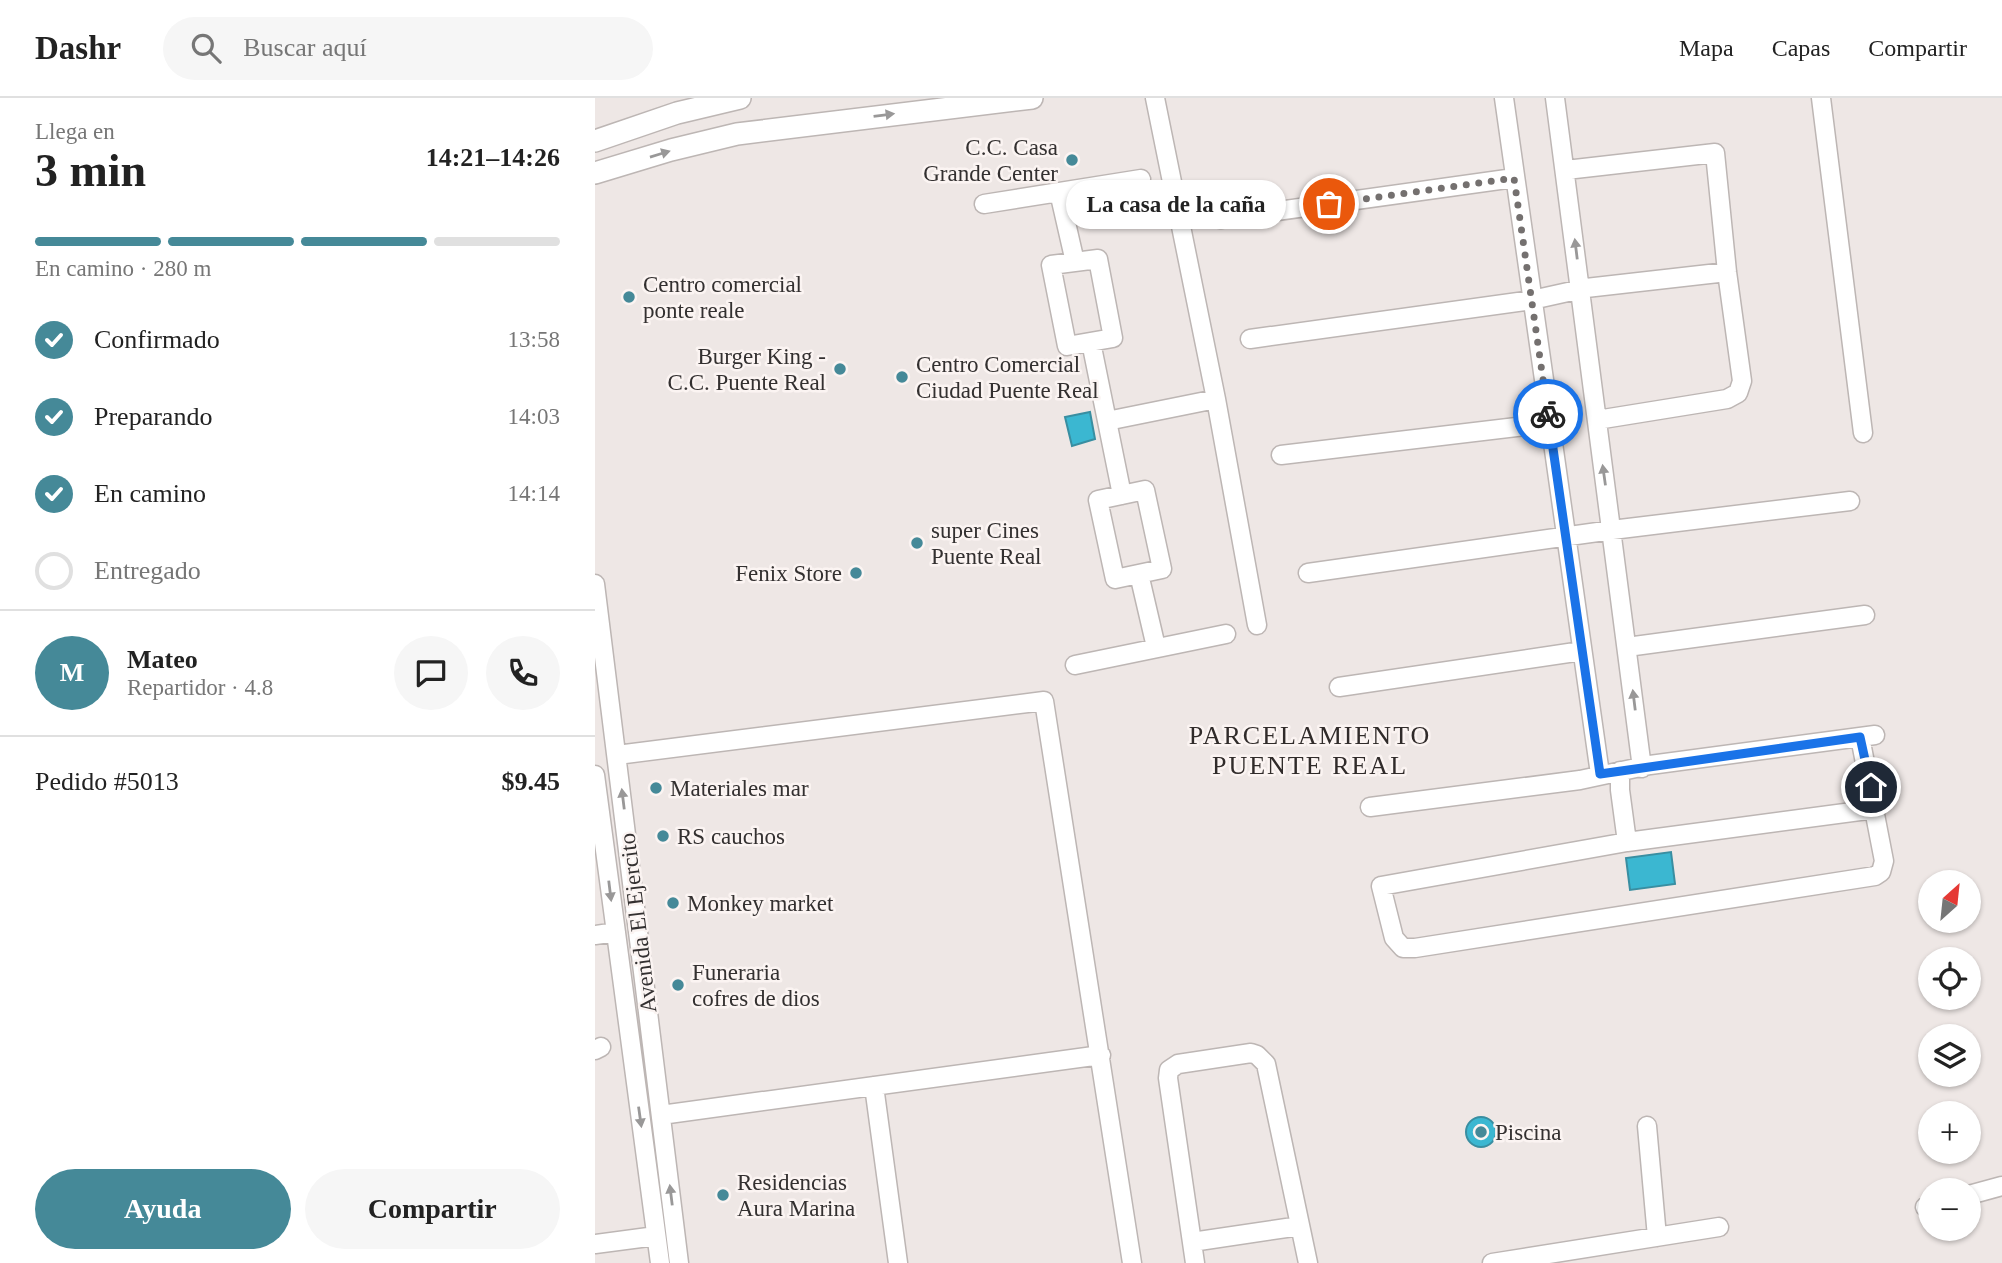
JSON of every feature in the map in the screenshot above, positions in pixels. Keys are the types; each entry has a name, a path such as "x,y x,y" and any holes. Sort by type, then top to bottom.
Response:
{"street":[{"path":"595,141 677,113 740,98"},
{"path":"599,176 671,150 737,134 1032,98"},
{"path":"1155,98 1216,399 1257,625"},
{"path":"1504,98 1600,774"},
{"path":"1555,98 1642,768"},
{"path":"1821,98 1863,433"},
{"path":"1566,170 1714,153 1742,381 1738,393 1727,399 1597,421"},
{"path":"1220,219 1514,178"},
{"path":"984,204 1141,179"},
{"path":"1059,192 1075,262"},
{"path":"1098,259 1113,338 1091,342 1067,346 1051,265 1098,259"},
{"path":"1250,339 1532,300 1581,290 1727,272"},
{"path":"1091,342 1122,495"},
{"path":"1107,421 1216,399"},
{"path":"1281,455 1549,421"},
{"path":"1145,490 1162,569 1115,579 1098,500 1122,495 1145,490"},
{"path":"1308,573 1612,530 1850,501"},
{"path":"1139,575 1156,647"},
{"name":"Avenida El Ejercito","path":"595,584 602,703 617,755 679,1263"},
{"path":"1627,647 1865,615"},
{"path":"1075,665 1226,634"},
{"path":"1339,687 1582,651"},
{"path":"617,755 1044,701 1132,1263"},
{"path":"1370,807 1580,780 1600,774 1868,736 1875,809 1884,861 1881,872 1875,876 1403,948 1394,938 1381,886 1627,842 1875,809"},
{"path":"1620,771 1627,842"},
{"name":"Avenida El Ejercito","path":"595,775 660,1263"},
{"path":"595,935 616,932"},
{"path":"1195,1263 1169,1070 1172,1066 1190,1062 1251,1053 1266,1064 1308,1263"},
{"path":"661,1115 1101,1055"},
{"path":"874,1086 898,1263"},
{"path":"1647,1126 1657,1237"},
{"path":"1981,1192 2002,1186"},
{"path":"1192,1241 1300,1226"},
{"path":"1492,1263 1719,1227"},
{"path":"595,1244 656,1236"}],"water":[{"path":"1090,412 1095,439 1072,446 1065,417"},
{"path":"1671,852 1675,884 1630,890 1626,858"},
{"name":"Piscina","path":"1481,1117 1492,1121 1496,1132 1492,1143 1481,1147 1470,1143 1466,1132 1470,1121"}],"way so far":[{"path":"1329,204 1514,178 1548,414"}],"place":[{"name":"C.C. Casa Grande Center","path":"1072,160"},
{"name":"La casa de la caña","path":"1329,204"},
{"name":"Centro comercial ponte reale","path":"629,297"},
{"name":"Burger King - C.C. Puente Real","path":"840,369"},
{"name":"Centro Comercial Ciudad Puente Real","path":"902,377"},
{"name":"super Cines Puente Real","path":"917,543"},
{"name":"Fenix Store","path":"856,573"},
{"name":"Materiales mar","path":"656,788"},
{"name":"RS cauchos","path":"663,836"},
{"name":"Monkey market","path":"673,903"},
{"name":"Funeraria cofres de dios","path":"678,985"},
{"name":"Piscina","path":"1481,1132"},
{"name":"Residencias Aura Marina","path":"723,1195"}],"district":[{"name":"PARCELAMIENTO PUENTE REAL","path":"1310,750"}],"route":[{"path":"1548,414 1600,774 1860,737 1871,787"}]}
